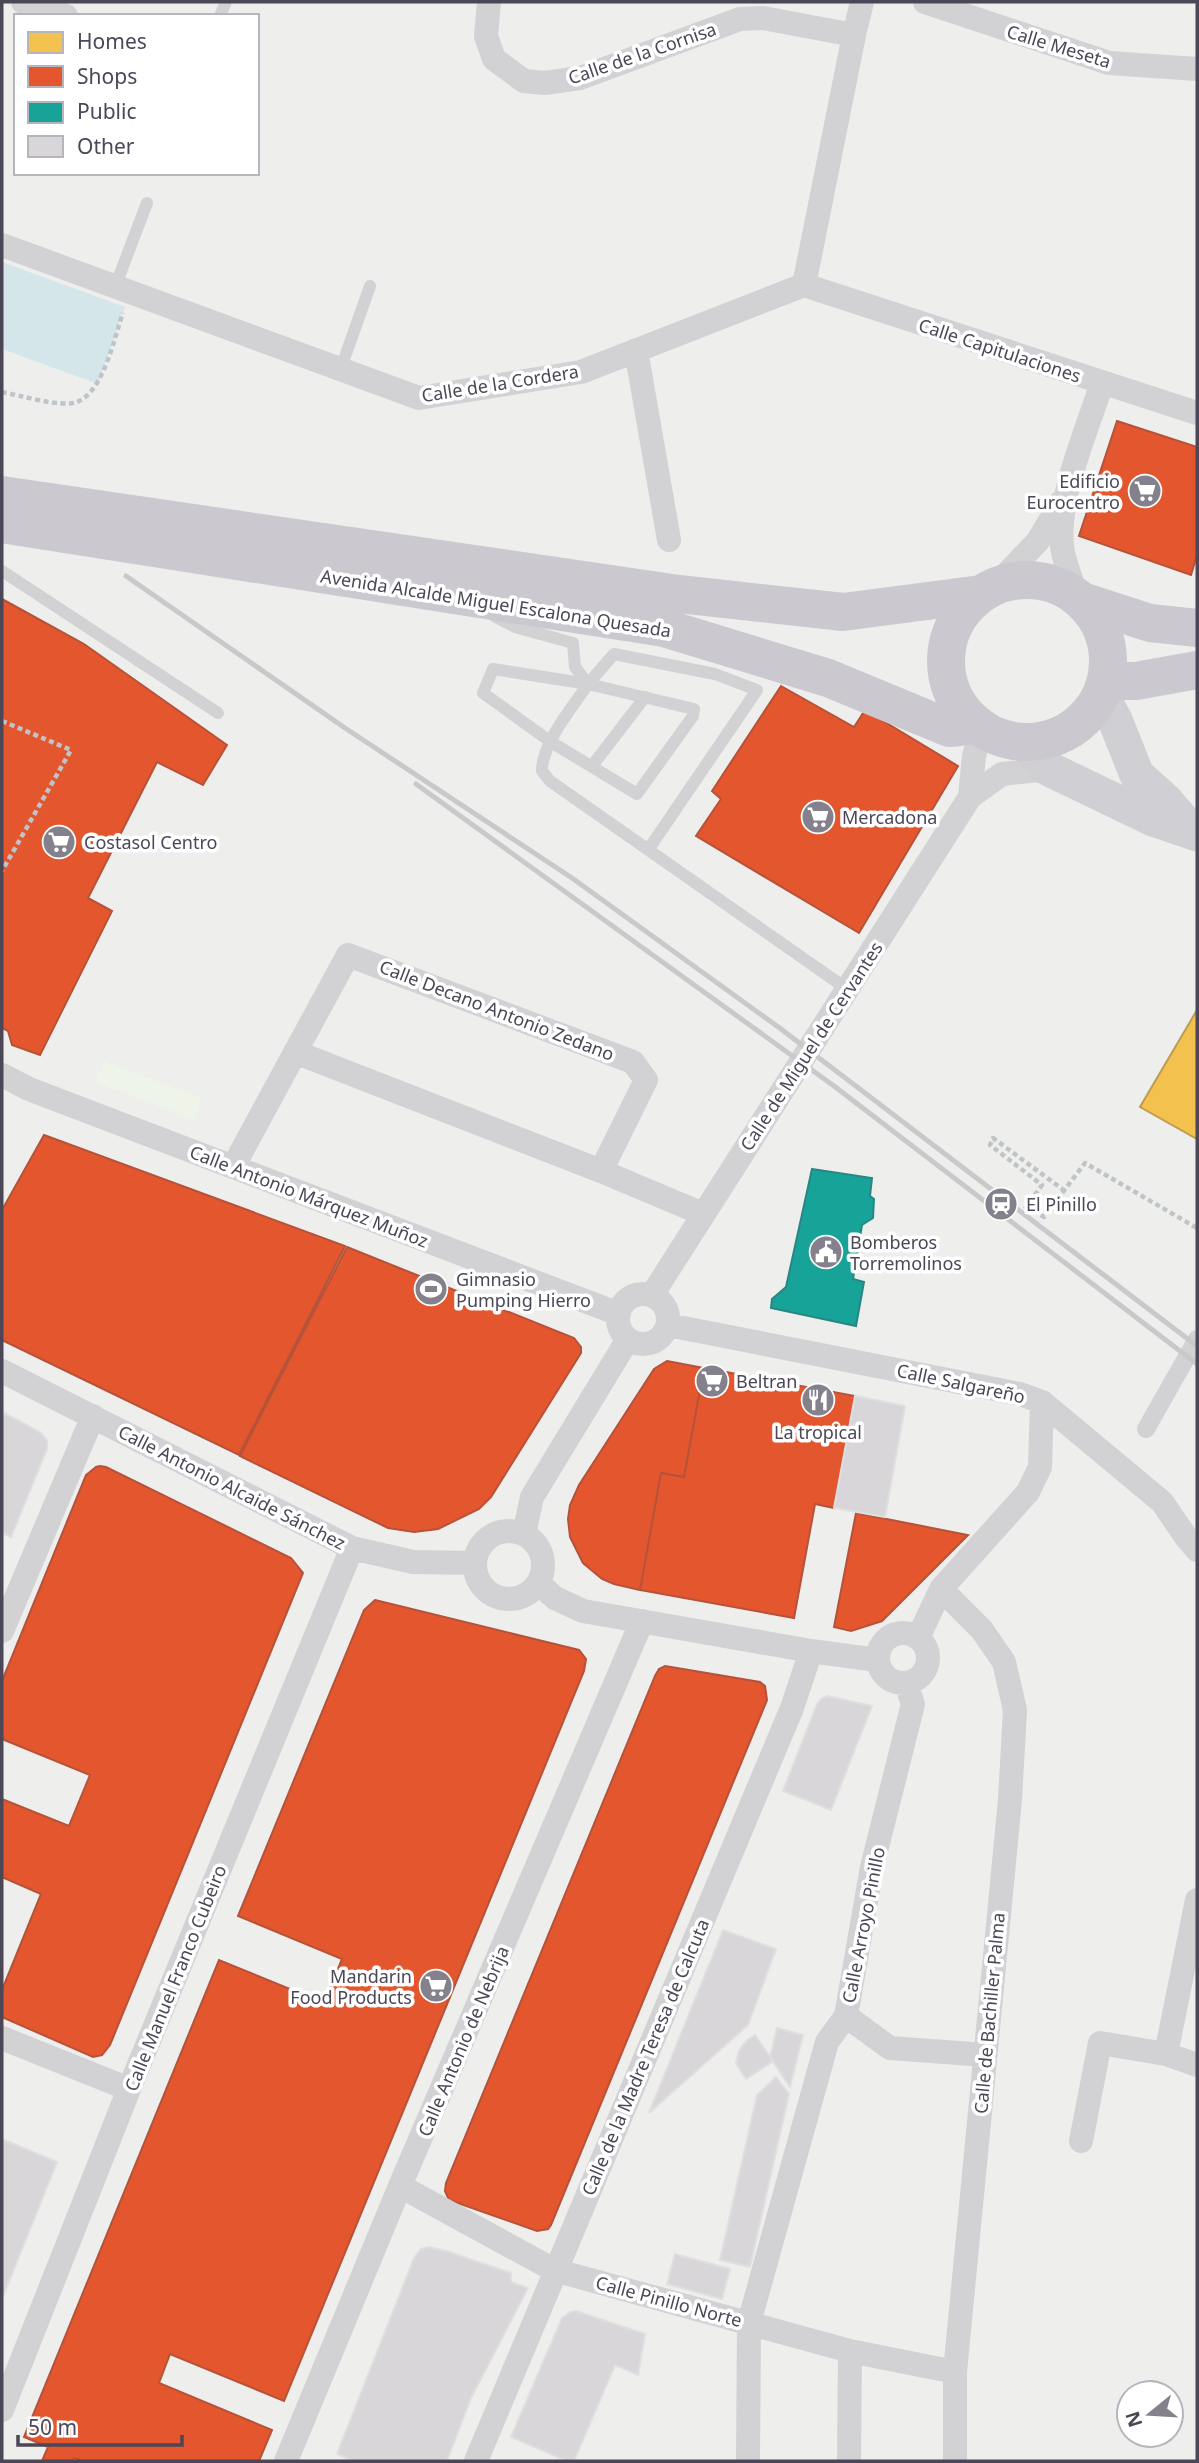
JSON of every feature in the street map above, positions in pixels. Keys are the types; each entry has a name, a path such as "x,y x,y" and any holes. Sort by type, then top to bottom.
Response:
{"main road":[{"name":"Avenida Alcalde Miguel Escalona Quesada","path":"2,495 679,594 843,612 988,589"},
{"name":"Avenida Alcalde Miguel Escalona Quesada","path":"2,524 664,628 828,678 949,728 1009,746"},
{"path":"1195,833 1153,819 1009,746 960,707 949,684 946,658 951,633 962,611 988,589 1017,580 1039,580 1059,586 1080,599 1150,623 1197,628"},
{"path":"1009,746 1048,740 1070,730 1088,715 1103,687 1108,659 1105,637 1096,617 1080,599"},
{"path":"1103,687 1197,670"},
{"path":"1103,687 1137,775 1165,800 1195,833"}],"street":[{"path":"23,2 60,14"},
{"name":"Calle de la Cornisa","path":"489,2 486,36 494,60 524,81 545,83 580,78 740,19 763,18 853,35"},
{"path":"803,285 862,2"},
{"name":"Calle Meseta","path":"925,2 1109,64 1197,69"},
{"name":"Calle de la Cordera","path":"2,246 419,398 581,372 803,285"},
{"name":"Calle Capitulaciones","path":"803,285 1197,413"},
{"path":"636,350 669,540"},
{"path":"988,589 1038,541 1066,492 1102,383"},
{"path":"1066,492 1062,547 1080,599"},
{"path":"970,797 974,756 1009,746"},
{"path":"970,797 1009,746"},
{"name":"Calle de Miguel de Cervantes","path":"652,1295 970,797"},
{"name":"Calle Decano Antonio Zedano","path":"233,1167 348,955 633,1062 646,1080 601,1171"},
{"path":"295,1052 601,1171 703,1214"},
{"name":"Calle Antonio Márquez Muñoz","path":"2,1075 29,1088 619,1314"},
{"path":"652,1295 663,1304 668,1325 664,1333 651,1343 635,1343 628,1339 620,1328 619,1314 627,1300 635,1296 652,1295"},
{"name":"Calle Salgareño","path":"668,1325 1020,1394 1042,1402 1162,1502 1197,1550"},
{"path":"524,1534 533,1497 628,1339"},
{"path":"1146,1429 1197,1339"},
{"name":"Calle Antonio Alcaide Sánchez","path":"2,1371 352,1548 413,1562 475,1563"},
{"path":"918,1638 941,1589 1028,1492 1040,1467 1042,1402"},
{"path":"2,1631 93,1416"},
{"path":"502,1531 524,1534 533,1541 542,1560 538,1583 522,1596 500,1598 490,1593 476,1575 475,1563 482,1543 491,1535 502,1531"},
{"name":"Calle Manuel Franco Cubeiro","path":"2,2410 129,2089 352,1548"},
{"path":"538,1583 555,1598 583,1611 877,1660"},
{"name":"Calle de Bachiller Palma","path":"941,1589 982,1630 1004,1662 1015,1710 1010,1800 955,2372 956,2461"},
{"name":"Calle Antonio de Nebrija","path":"286,2461 400,2186 642,1621"},
{"path":"903,1633 918,1638 924,1644 928,1660 921,1675 906,1683 890,1680 877,1660 881,1644 894,1634 903,1633"},
{"name":"Calle de la Madre Teresa de Calcuta","path":"476,2461 792,1709 811,1651"},
{"name":"Calle Arroyo Pinillo","path":"748,2461 749,2323 827,2042 846,2016 872,1867 913,1704 906,1683"},
{"path":"1166,2054 1197,1899"},
{"path":"846,2016 890,2048 972,2054"},
{"path":"2,2038 129,2089"},
{"path":"1081,2141 1100,2043 1166,2054 1197,2064"},
{"name":"Calle Pinillo Norte","path":"400,2186 554,2270 850,2351 955,2372"},
{"path":"849,2461 850,2351"}],"lane":[{"path":"123,289 147,203"},
{"path":"341,368 370,286"},
{"path":"2,571 218,713"},
{"path":"477,599 494,615 514,627 573,643 575,667 588,684"},
{"path":"648,850 757,690 715,674 614,654 588,684 551,741 542,758 542,771 550,781 648,850 847,989"},
{"path":"492,669 588,684 694,709 693,716 637,794 551,741 483,693 492,669"},
{"path":"592,766 645,697"}],"path":[{"path":"2,392 58,403 76,402 97,384 123,289"},
{"path":"2,721 71,750 2,871"},
{"path":"1065,1191 993,1138 990,1145 1042,1185 1026,1207 1044,1217 1065,1191 1085,1163 1197,1228"}],"shaded area":[{"path":"2,262 125,307 98,384 2,349"},
{"path":"104,1061 202,1098 194,1120 96,1082"}],"building: Homes":[{"path":"1197,1010 1197,1139 1140,1107"}],"building: Shops":[{"name":"Edificio Eurocentro","path":"1117,421 1197,447 1197,555 1191,575 1079,536"},
{"name":"Costasol Centro","path":"2,599 84,644 227,745 203,785 157,762 88,898 112,911 40,1055 12,1045 8,1031 2,1028"},
{"name":"Mercadona","path":"781,686 854,727 865,710 958,766 859,933 696,836 721,799 712,791"},
{"path":"44,1135 345,1246 239,1455 2,1340 2,1210"},
{"path":"347,1247 574,1338 581,1347 581,1353 491,1497 479,1509 438,1529 414,1532 388,1528 240,1456"},
{"path":"667,1361 704,1368 684,1477 661,1473 640,1590 602,1579 583,1563 570,1537 568,1519 570,1505 579,1485 654,1369"},
{"path":"704,1368 855,1396 834,1508 815,1504 794,1618 640,1590 661,1473 684,1477"},
{"path":"100,1466 291,1558 303,1573 110,2045 102,2055 93,2057 2,2017 2,1990 41,1894 2,1877 2,1799 69,1826 90,1775 2,1739 2,1681 86,1475"},
{"path":"856,1513 968,1535 882,1621 851,1631 834,1627"},
{"path":"375,1600 579,1650 586,1659 584,1671 284,2401 170,2354 159,2383 272,2430 259,2461 82,2461 74,2458 73,2461 42,2461 48,2447 24,2437 219,1960 324,2003 342,1959 238,1916 364,1610"},
{"path":"665,1666 760,1682 765,1686 767,1700 551,2225 548,2229 537,2231 449,2200 445,2191 446,2183 655,1676 659,1669"}],"building: Public":[{"name":"Bomberos Torremolinos","path":"812,1169 872,1178 870,1196 874,1199 873,1218 862,1225 853,1279 864,1282 856,1326 771,1308 772,1299 786,1287"}],"building: Other":[{"path":"855,1396 905,1406 885,1517 834,1508"},
{"path":"2,1412 40,1432 47,1440 47,1449 11,1537 2,1533"},
{"path":"827,1696 872,1706 831,1810 783,1791 817,1704"},
{"path":"723,1930 776,1949 748,2025 649,2113"},
{"path":"777,2028 803,2035 790,2087 770,2057"},
{"path":"755,2035 773,2061 746,2079 736,2063 739,2051 746,2041"},
{"path":"776,2077 789,2094 750,2267 720,2260 757,2095"},
{"path":"2,2139 57,2162 2,2299"},
{"path":"429,2247 511,2273 511,2282 528,2288 471,2398 447,2461 353,2461 337,2454 414,2258 421,2249"},
{"path":"675,2254 730,2269 722,2299 667,2284"},
{"path":"576,2311 645,2334 638,2375 615,2365 574,2461 567,2461 511,2437 562,2318"}],"railway":[{"path":"126,576 345,728 572,878 781,1029 1197,1346"},
{"path":"416,784 834,1086 1197,1364"}],"place":[{"name":"Edificio Eurocentro","path":"1145,491"},
{"name":"Mercadona","path":"818,817"},
{"name":"Costasol Centro","path":"59,842"},
{"name":"El Pinillo","path":"1001,1204"},
{"name":"Bomberos Torremolinos","path":"826,1252"},
{"name":"Gimnasio Pumping Hierro","path":"431,1289"},
{"name":"Beltran","path":"712,1381"},
{"name":"La tropical","path":"818,1400"},
{"name":"Mandarin Food Products","path":"436,1986"}]}
